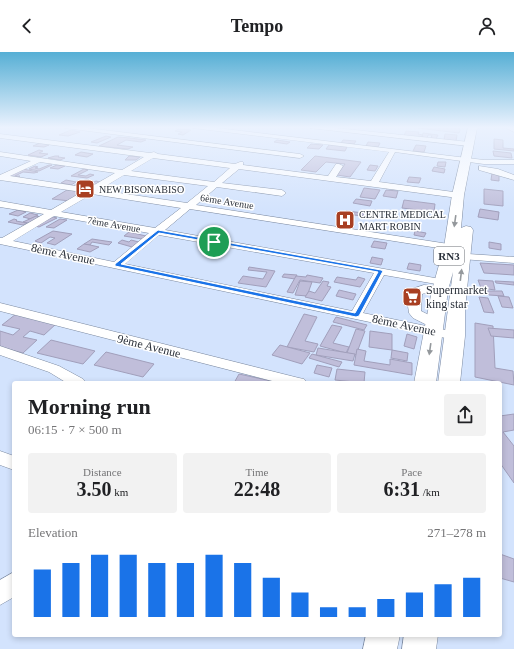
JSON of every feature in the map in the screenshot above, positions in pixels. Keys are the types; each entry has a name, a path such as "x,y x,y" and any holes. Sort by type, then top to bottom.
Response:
{"highway":[{"name":"RN3","path":"449,381 455,336 456,309 454,253 458,195 472,158"},
{"name":"RN3","path":"425,381 433,327 441,286 454,253 470,197 472,158"},
{"path":"380,649 383,637"},
{"path":"419,649 421,637"}],"street":[{"path":"12,156 214,185 282,193"},
{"path":"0,178 48,156"},
{"path":"1,242 150,156"},
{"path":"158,156 458,195"},
{"path":"117,265 250,156"},
{"path":"286,170 301,156"},
{"path":"374,184 390,156"},
{"path":"451,156 472,158 496,171 514,178"},
{"path":"461,156 489,163 514,162"},
{"path":"330,179 339,166"},
{"name":"6ème Avenue","path":"0,178 189,207 454,253 514,260"},
{"name":"7ème Avenue","path":"0,204 381,271 441,286"},
{"name":"8ème Avenue","path":"1,242 356,316 433,327 455,336"},
{"path":"356,316 381,271"},
{"path":"433,327 416,315 413,309 416,292 441,286"},
{"name":"9ème Avenue","path":"0,307 291,381"},
{"path":"0,350 10,352 54,369 75,381"},
{"path":"0,458 12,462"},
{"path":"0,594 12,584"}],"building":[{"path":"55,156 65,158 60,160 48,158"},
{"path":"129,156 140,157 136,160 125,160"},
{"path":"315,156 361,162 350,177 337,175 345,164 326,162 316,172 301,170"},
{"path":"494,156 512,156 512,158"},
{"path":"438,162 446,162 445,167 437,166"},
{"path":"52,165 39,171 29,169 35,166 38,167 35,168 39,169"},
{"path":"57,165 65,166 58,169 50,168"},
{"path":"370,165 378,166 375,171 367,170"},
{"path":"434,167 445,169 444,173 432,171"},
{"path":"23,169 38,172 23,172 15,176 20,176 17,178 7,177"},
{"path":"84,169 88,170 78,175 94,175 87,178 71,176"},
{"path":"492,173 499,174 499,181 491,180"},
{"path":"409,177 421,178 419,183 407,182"},
{"path":"66,180 76,182 71,185 61,183"},
{"path":"85,180 89,180 83,183 90,184 96,181 100,182 88,189 73,186"},
{"path":"364,188 380,190 375,199 360,197"},
{"path":"484,189 503,191 503,206 484,204"},
{"path":"67,190 85,192 70,201 52,199"},
{"path":"386,190 398,191 396,198 383,196"},
{"path":"356,199 372,201 370,206 353,203"},
{"path":"404,200 435,204 434,212 402,208"},
{"path":"480,209 499,212 498,220 478,217"},
{"path":"18,210 26,212 18,216 9,214"},
{"name":"CENTRE MEDICAL MART ROBIN","path":"346,211 364,213 363,216 354,215 347,226 337,225"},
{"path":"30,213 38,215 31,219 23,217"},
{"path":"36,216 40,217 29,223 23,222"},
{"path":"53,217 57,218 39,227 35,226"},
{"path":"14,219 17,220 16,221 27,223 23,225 8,222"},
{"path":"60,219 67,220 54,228 46,227"},
{"path":"53,231 72,234 55,245 47,243 55,238 50,237 41,243 35,241"},
{"path":"415,231 426,233 424,237 414,235"},
{"path":"129,232 146,236 142,239 124,236"},
{"path":"92,239 112,242 109,245 92,242 90,245 84,244"},
{"path":"122,240 139,242 132,247 118,243"},
{"path":"374,241 387,243 385,249 371,247"},
{"path":"489,242 501,244 501,250 489,248"},
{"path":"84,244 99,247 90,252 77,249"},
{"path":"372,257 383,259 381,265 370,263"},
{"path":"409,263 421,265 420,271 407,269"},
{"path":"480,263 514,265 514,275 484,273"},
{"path":"249,267 275,271 266,287 238,283 243,276 263,279 267,272 248,270"},
{"path":"284,274 297,275 295,279 282,277"},
{"path":"307,275 323,278 320,283 300,280 293,293 287,292 296,276 306,277"},
{"path":"337,277 356,280 358,277 365,279 360,287 334,282"},
{"path":"478,280 493,281 495,290 481,288"},
{"path":"300,281 312,282 307,296 295,295"},
{"path":"323,281 329,282 327,286 331,287 322,301 305,297 309,291 315,293"},
{"path":"495,281 514,282 514,285 496,283"},
{"path":"339,290 356,294 353,300 336,296"},
{"path":"487,291 502,291 504,296 489,295"},
{"path":"498,296 509,297 513,308 502,307"},
{"path":"479,297 488,298 494,313 484,312"},
{"path":"16,314 57,323 44,335 30,331 23,337 37,340 23,353 0,347 0,331 13,335 20,329 2,325"},
{"path":"304,314 317,317 305,341 318,344 314,352 287,347"},
{"path":"336,317 367,325 364,330 333,322"},
{"path":"475,323 493,326 495,368 513,371 514,385 502,383 502,381 475,377"},
{"path":"332,325 342,327 333,343 349,347 346,353 320,346"},
{"path":"488,328 514,330 514,338 491,336"},
{"path":"356,329 365,331 356,355 347,353"},
{"path":"370,331 392,334 392,350 369,347"},
{"path":"407,334 417,337 414,349 404,346"},
{"path":"51,340 95,351 83,364 37,353"},
{"path":"280,345 310,353 302,364 272,355"},
{"path":"318,348 355,354 353,361 316,355"},
{"path":"357,349 366,351 364,361 390,365 390,359 412,363 412,375 354,365"},
{"path":"392,350 408,353 407,361 391,358"},
{"path":"106,352 154,364 143,377 94,365"},
{"path":"312,354 342,362 339,367 309,358"},
{"path":"317,365 332,368 329,377 314,373"},
{"path":"337,369 365,372 364,381 335,380"},
{"path":"239,374 271,381 235,381"},
{"path":"514,414 514,430 503,432 514,446 514,483 502,466 502,416"},
{"path":"502,555 514,559 514,582 502,579"}],"place":[{"name":"NEW BISONABISO","path":"85,189"},
{"name":"CENTRE MEDICAL MART ROBIN","path":"345,220"},
{"name":"Supermarket king star","path":"412,297"}],"route":[{"path":"158,232 214,242 381,271 356,316 117,265 158,232"}]}
